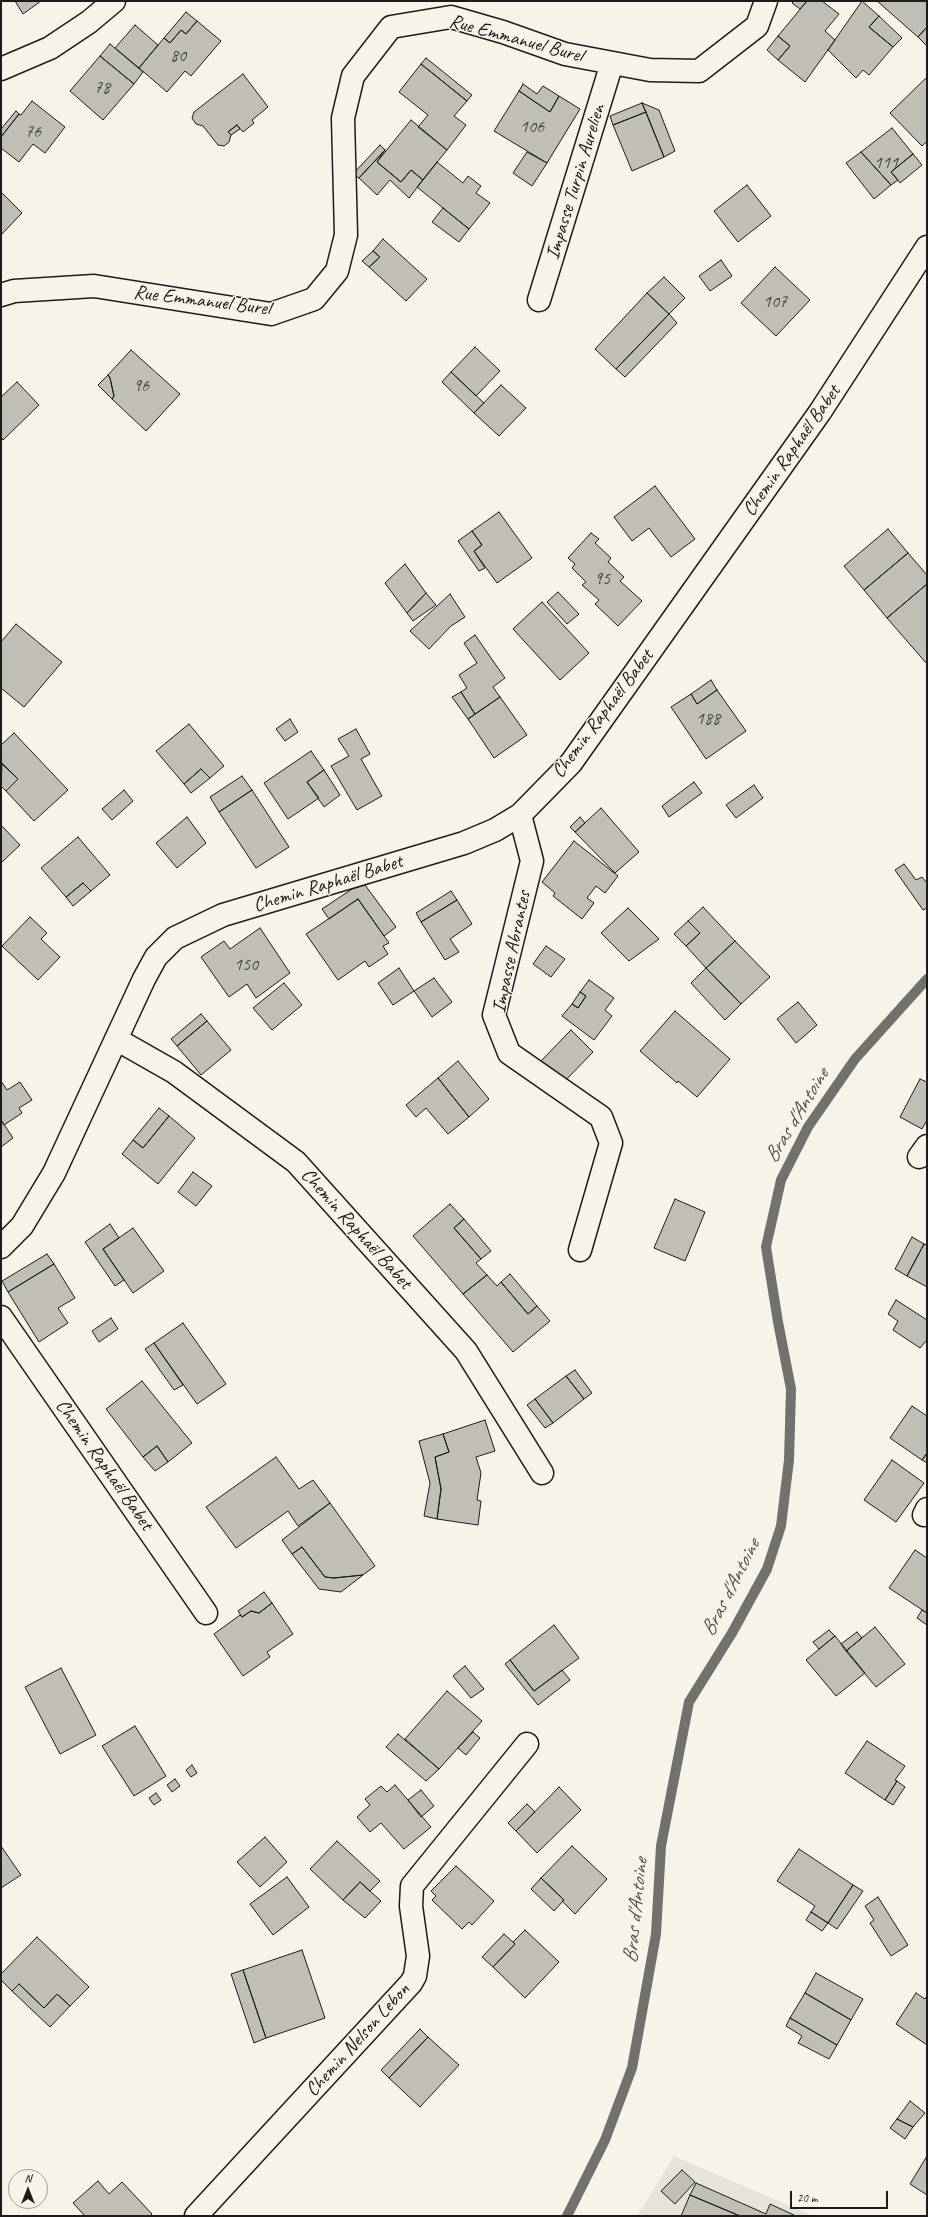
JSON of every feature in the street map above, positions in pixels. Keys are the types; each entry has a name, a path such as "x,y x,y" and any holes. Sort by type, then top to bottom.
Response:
{"street":[{"path":"1,69 50,48 89,22 114,1"},
{"name":"Rue Emmanuel Burel","path":"1,295 14,291 94,286 271,314 314,299 337,271 346,235 343,118 353,76 391,27 451,17 503,32 565,54 650,70 699,71 757,26 766,1"},
{"name":"Impasse Turpin Aurelien","path":"540,300 612,63"},
{"name":"Chemin Raphaël Babet","path":"1,1247 22,1226 54,1173 156,956 174,938 223,915 464,843 495,830 520,815 575,757 820,412 927,247"},
{"name":"Impasse Abrantes","path":"520,815 532,861 494,1015 510,1053 601,1117 611,1143 580,1250"},
{"name":"Chemin Raphaël Babet","path":"116,1039 174,1072 296,1162 466,1351 542,1473"},
{"name":"Chemin Raphaël Babet","path":"1,1317 206,1613"},
{"name":"Chemin Nelson Lebon","path":"196,2216 411,1984 415,1976 418,1956 411,1906 412,1886 527,1744"}],"shaded area":[{"path":"674,2156 814,2216 637,2216"}],"building":[{"path":"15,1 41,1 23,14"},
{"path":"794,1 807,1 800,9 792,3"},
{"path":"807,1 822,1 839,14 825,31 835,40 805,82 778,60 790,46 778,36"},
{"path":"862,1 879,16 869,27 893,47 869,75 863,70 856,78 828,50"},
{"path":"877,1 927,1 927,27 918,37"},
{"path":"186,12 197,21 186,34 181,30 170,43 164,38"},
{"path":"879,16 902,38 893,47 869,27"},
{"path":"197,21 221,41 191,76 185,71 167,92 139,68 164,38 170,43 181,30 186,34"},
{"path":"135,25 158,45 139,68 115,48"},
{"path":"927,27 927,46 918,37"},
{"path":"778,36 790,46 778,60 767,50"},
{"path":"110,44 143,72 134,84 100,56"},
{"path":"100,56 134,84 103,120 70,91"},
{"path":"426,58 472,95 467,101 421,64"},
{"path":"421,64 467,101 454,116 466,125 447,150 418,127 428,115 399,92"},
{"path":"243,74 268,107 252,120 254,123 243,132 237,125 228,132 231,135 229,142 224,146 218,145 203,126 196,124 192,118 194,112"},
{"path":"927,77 927,141 922,146 890,113"},
{"path":"523,84 537,94 543,86 559,96 550,112 519,91"},
{"path":"519,91 550,112 559,96 580,109 547,163 494,131"},
{"path":"32,101 65,127 45,153 33,144 19,162 1,148 1,137 19,114 21,115"},
{"path":"642,103 646,112 613,125 610,116"},
{"path":"642,103 659,110 675,151 664,157"},
{"path":"16,111 19,114 1,137 1,129"},
{"path":"646,112 664,157 632,171 613,125"},
{"path":"411,120 447,150 423,180 411,170 401,182 377,162"},
{"path":"237,125 240,129 231,135 228,132"},
{"path":"892,128 913,154 891,172 898,180 891,185 861,152"},
{"path":"380,145 385,150 359,178 353,174"},
{"path":"385,150 377,162 401,182 411,170 423,180 409,198 390,180 377,195 359,178"},
{"path":"527,152 547,163 532,186 513,173"},
{"path":"861,152 891,185 874,199 846,163"},
{"path":"913,154 922,165 900,183 891,172"},
{"path":"437,162 463,183 468,176 481,186 476,193 490,203 469,229 417,187"},
{"path":"747,185 771,216 738,242 714,211"},
{"path":"1,192 22,213 1,235"},
{"path":"443,208 469,229 459,242 432,222"},
{"path":"383,239 427,279 406,301 369,267 380,257 373,251"},
{"path":"373,251 380,257 369,267 362,261"},
{"path":"721,260 732,276 710,291 699,276"},
{"path":"775,267 810,300 776,336 741,303"},
{"path":"664,277 685,298 669,314 647,293"},
{"path":"647,293 669,314 616,369 595,349"},
{"path":"669,314 677,323 625,377 616,369"},
{"path":"475,347 500,371 476,396 451,372"},
{"path":"131,350 180,394 146,431 112,399 114,396 108,375"},
{"path":"451,372 484,403 474,413 442,382"},
{"path":"108,375 114,396 112,399 98,385"},
{"path":"17,382 39,405 3,440 1,437 1,397"},
{"path":"501,385 526,408 499,436 474,413"},
{"path":"655,486 695,539 671,557 649,528 632,541 614,517"},
{"path":"499,512 532,558 497,583 474,551 482,545 472,531"},
{"path":"888,529 908,553 864,590 844,566"},
{"path":"472,531 482,545 474,551 485,568 479,571 458,541"},
{"path":"591,533 599,539 595,543 611,558 608,562 624,577 620,581 642,601 618,626 595,604 599,600 582,585 586,582 572,568 575,564 568,558"},
{"path":"908,553 927,575 927,584 887,618 864,590"},
{"path":"405,564 426,593 407,613 385,583"},
{"path":"927,584 927,664 887,618"},
{"path":"558,592 579,614 567,624 547,602"},
{"path":"426,593 436,605 413,621 407,613"},
{"path":"450,594 465,617 451,626 429,649 410,631"},
{"path":"542,602 589,653 560,680 513,629"},
{"path":"16,624 62,662 24,707 1,688 1,642"},
{"path":"475,635 505,678 493,687 500,697 475,714 461,692 467,688 459,675 477,663 464,643"},
{"path":"711,680 717,690 697,704 691,694"},
{"path":"717,690 746,731 706,759 671,707 691,694 697,704"},
{"path":"461,692 475,714 468,719 452,697"},
{"path":"500,697 527,735 494,758 468,719"},
{"path":"290,719 298,732 285,741 276,729"},
{"path":"189,724 224,766 210,778 201,769 184,784 156,751"},
{"path":"356,729 370,754 361,759 382,796 357,810 331,766 349,756 338,739"},
{"path":"14,733 68,790 34,821 6,791 18,779 1,762 1,745"},
{"path":"311,751 324,770 307,782 319,798 288,819 264,783"},
{"path":"2,764 18,779 6,791 1,786"},
{"path":"201,769 210,778 191,793 184,784"},
{"path":"324,770 340,795 324,807 307,782"},
{"path":"242,776 252,790 219,812 210,797"},
{"path":"694,782 702,793 669,817 662,806"},
{"path":"754,785 763,798 736,818 726,805"},
{"path":"124,790 133,801 112,820 102,809"},
{"path":"252,790 289,847 256,868 219,812"},
{"path":"601,808 639,852 615,873 575,832"},
{"path":"187,817 206,843 177,868 156,843"},
{"path":"580,817 585,823 575,832 570,827"},
{"path":"1,825 20,845 1,863"},
{"path":"78,837 110,875 91,891 83,883 66,897 41,868"},
{"path":"574,841 618,876 605,893 596,886 587,898 594,903 582,919 553,896 555,893 542,882"},
{"path":"904,864 916,880 922,877 927,883 927,908 923,910 895,870"},
{"path":"83,883 91,891 73,906 66,897"},
{"path":"365,885 396,927 384,936 358,899 329,919 322,909 352,889"},
{"path":"451,891 457,900 421,922 416,913"},
{"path":"358,899 389,943 383,946 388,954 369,967 365,961 338,980 306,934"},
{"path":"457,900 472,924 450,939 459,952 445,960 421,922"},
{"path":"703,907 735,941 706,968 686,946 700,933 688,921"},
{"path":"628,908 659,939 629,961 601,933"},
{"path":"30,917 47,933 41,939 60,957 38,980 2,946"},
{"path":"688,921 700,933 686,946 674,934"},
{"path":"260,928 290,973 256,998 247,984 229,997 201,957 224,941 230,949"},
{"path":"735,941 770,977 741,1004 706,968"},
{"path":"546,946 565,959 551,977 533,964"},
{"path":"399,968 414,991 393,1005 378,983"},
{"path":"706,968 741,1004 725,1020 691,983"},
{"path":"434,978 452,1002 432,1017 414,991"},
{"path":"589,980 614,998 605,1010 612,1016 594,1040 562,1016 572,1004 578,1008 586,996 580,992"},
{"path":"284,983 302,1005 272,1030 253,1008"},
{"path":"580,992 586,996 578,1008 572,1004"},
{"path":"798,1002 817,1025 796,1043 777,1019"},
{"path":"675,1011 730,1059 697,1097 678,1081 677,1083 640,1051"},
{"path":"201,1014 207,1021 177,1046 171,1039"},
{"path":"207,1021 231,1050 201,1075 177,1046"},
{"path":"571,1030 593,1052 563,1083 541,1061"},
{"path":"458,1061 489,1099 469,1117 438,1078"},
{"path":"438,1078 469,1117 448,1134 426,1108 416,1117 406,1105"},
{"path":"920,1079 927,1082 927,1120 922,1129 900,1117"},
{"path":"1,1081 7,1090 20,1082 32,1100 19,1108 22,1113 4,1125 1,1120"},
{"path":"159,1108 169,1116 143,1148 133,1140"},
{"path":"169,1116 195,1138 158,1184 122,1154 133,1140 143,1148"},
{"path":"1,1120 13,1138 1,1147"},
{"path":"193,1172 212,1186 196,1206 178,1192"},
{"path":"675,1199 705,1212 685,1261 654,1248"},
{"path":"450,1204 464,1219 454,1228 481,1259 476,1263 487,1275 463,1294 413,1236"},
{"path":"464,1219 491,1251 481,1259 454,1228"},
{"path":"110,1224 119,1238 103,1249 124,1280 115,1286 85,1242"},
{"path":"133,1228 164,1271 133,1293 103,1249"},
{"path":"912,1237 924,1244 907,1276 895,1269"},
{"path":"924,1244 927,1245 927,1287 907,1276"},
{"path":"47,1254 54,1264 8,1292 2,1281"},
{"path":"54,1264 75,1298 58,1308 68,1323 39,1342 8,1292"},
{"path":"510,1274 537,1306 528,1314 501,1282"},
{"path":"487,1275 497,1286 501,1282 528,1314 537,1306 550,1321 513,1352 463,1294"},
{"path":"896,1300 927,1320 927,1340 920,1348 893,1330 898,1321 888,1314"},
{"path":"111,1318 118,1329 99,1342 92,1331"},
{"path":"183,1323 226,1384 197,1404 154,1343"},
{"path":"154,1343 183,1385 174,1390 145,1349"},
{"path":"575,1370 592,1393 584,1399 566,1376"},
{"path":"566,1376 584,1399 553,1423 535,1399"},
{"path":"142,1381 192,1443 168,1462 157,1446 143,1457 106,1409"},
{"path":"535,1399 553,1423 545,1428 527,1405"},
{"path":"912,1406 927,1416 927,1453 922,1460 890,1438"},
{"path":"485,1420 495,1451 476,1457 481,1473 477,1500 481,1501 478,1525 437,1519 441,1489 435,1457 449,1452 443,1434"},
{"path":"443,1434 449,1452 435,1457 441,1489 437,1519 424,1516 430,1483 419,1441"},
{"path":"157,1446 168,1462 155,1471 143,1457"},
{"path":"927,1453 927,1463 922,1460"},
{"path":"276,1457 299,1489 313,1480 330,1503 298,1526 288,1511 236,1548 206,1507"},
{"path":"892,1460 924,1483 896,1522 864,1500"},
{"path":"330,1503 375,1566 363,1575 334,1578 325,1577 302,1547 292,1554 282,1540"},
{"path":"302,1547 325,1577 334,1578 363,1575 341,1592 319,1589 292,1554"},
{"path":"915,1550 927,1558 927,1613 889,1588"},
{"path":"264,1592 272,1603 259,1613 251,1611 242,1617 238,1611"},
{"path":"272,1603 293,1634 267,1652 270,1657 243,1676 214,1634 240,1615 242,1617 251,1611 259,1613"},
{"path":"922,1610 927,1613 927,1625 917,1618"},
{"path":"554,1625 579,1658 534,1691 510,1660"},
{"path":"875,1627 905,1664 876,1687 846,1651"},
{"path":"829,1630 835,1636 819,1649 813,1642"},
{"path":"857,1632 862,1638 846,1651 841,1644"},
{"path":"835,1636 865,1673 836,1696 806,1660"},
{"path":"510,1660 534,1691 562,1670 570,1680 538,1705 505,1664"},
{"path":"465,1666 484,1689 471,1698 453,1676"},
{"path":"61,1668 96,1735 60,1754 25,1687"},
{"path":"447,1691 482,1721 439,1769 405,1739"},
{"path":"135,1726 166,1776 134,1796 102,1746"},
{"path":"473,1732 480,1738 466,1755 458,1748"},
{"path":"398,1734 439,1769 426,1781 386,1747"},
{"path":"867,1741 905,1766 895,1780 897,1781 885,1800 845,1773"},
{"path":"192,1765 197,1773 191,1777 186,1770"},
{"path":"175,1779 180,1786 172,1792 167,1785"},
{"path":"897,1781 905,1787 893,1805 885,1800"},
{"path":"395,1785 431,1827 404,1849 381,1823 370,1832 357,1817 370,1805 365,1799 381,1786 387,1792"},
{"path":"559,1787 581,1810 537,1853 516,1831"},
{"path":"421,1790 434,1806 421,1817 408,1800"},
{"path":"156,1793 161,1800 154,1805 149,1798"},
{"path":"527,1804 535,1812 516,1831 508,1823"},
{"path":"265,1837 287,1862 260,1887 237,1862"},
{"path":"337,1841 380,1881 370,1891 360,1882 343,1900 310,1869"},
{"path":"1,1846 21,1875 1,1888"},
{"path":"572,1846 607,1879 575,1914 562,1901 564,1900 541,1878"},
{"path":"799,1849 853,1885 828,1923 811,1912 815,1906 777,1881"},
{"path":"456,1866 494,1901 472,1925 469,1922 462,1929 432,1900 436,1896 431,1891"},
{"path":"287,1877 309,1907 273,1935 250,1904"},
{"path":"541,1878 564,1900 554,1911 531,1889"},
{"path":"360,1882 381,1901 365,1918 343,1900"},
{"path":"853,1885 863,1891 837,1929 828,1923"},
{"path":"878,1897 908,1945 891,1956 870,1923 874,1920 865,1906"},
{"path":"811,1912 828,1923 822,1931 806,1920"},
{"path":"525,1930 559,1962 525,1998 493,1967 515,1944 513,1942"},
{"path":"504,1934 515,1944 493,1967 482,1957"},
{"path":"37,1937 89,1987 70,2006 57,1994 44,2008 19,1984 12,1991 1,1980 1,1974"},
{"path":"302,1950 325,2018 266,2038 243,1970"},
{"path":"243,1970 266,2038 254,2043 231,1974"},
{"path":"816,1973 863,1999 851,2020 805,1993"},
{"path":"19,1984 44,2008 57,1994 70,2006 50,2027 12,1991"},
{"path":"805,1993 851,2020 837,2045 790,2018"},
{"path":"916,1993 925,1999 927,1996 927,2045 896,2024"},
{"path":"790,2018 837,2045 829,2059 798,2043 802,2036 786,2026"},
{"path":"420,2029 428,2037 389,2078 381,2070"},
{"path":"428,2037 459,2065 420,2107 389,2078"},
{"path":"910,2101 925,2113 913,2127 897,2119"},
{"path":"897,2119 913,2127 905,2139 890,2128"},
{"path":"927,2156 927,2195 910,2184"},
{"path":"682,2170 695,2182 675,2204 661,2191"},
{"path":"98,2181 109,2194 122,2182 152,2214 150,2216 85,2216 73,2203"},
{"path":"696,2183 766,2214 770,2204 796,2216 740,2216 690,2195"},
{"path":"690,2195 740,2216 681,2216"}],"waterway":[{"name":"Bras d'Antoine","path":"567,2216 605,2140 632,2068 656,1934 661,1846 689,1702 732,1633 767,1569 781,1526 789,1460 791,1389 766,1247 781,1180 808,1127 855,1059 927,979"}]}
